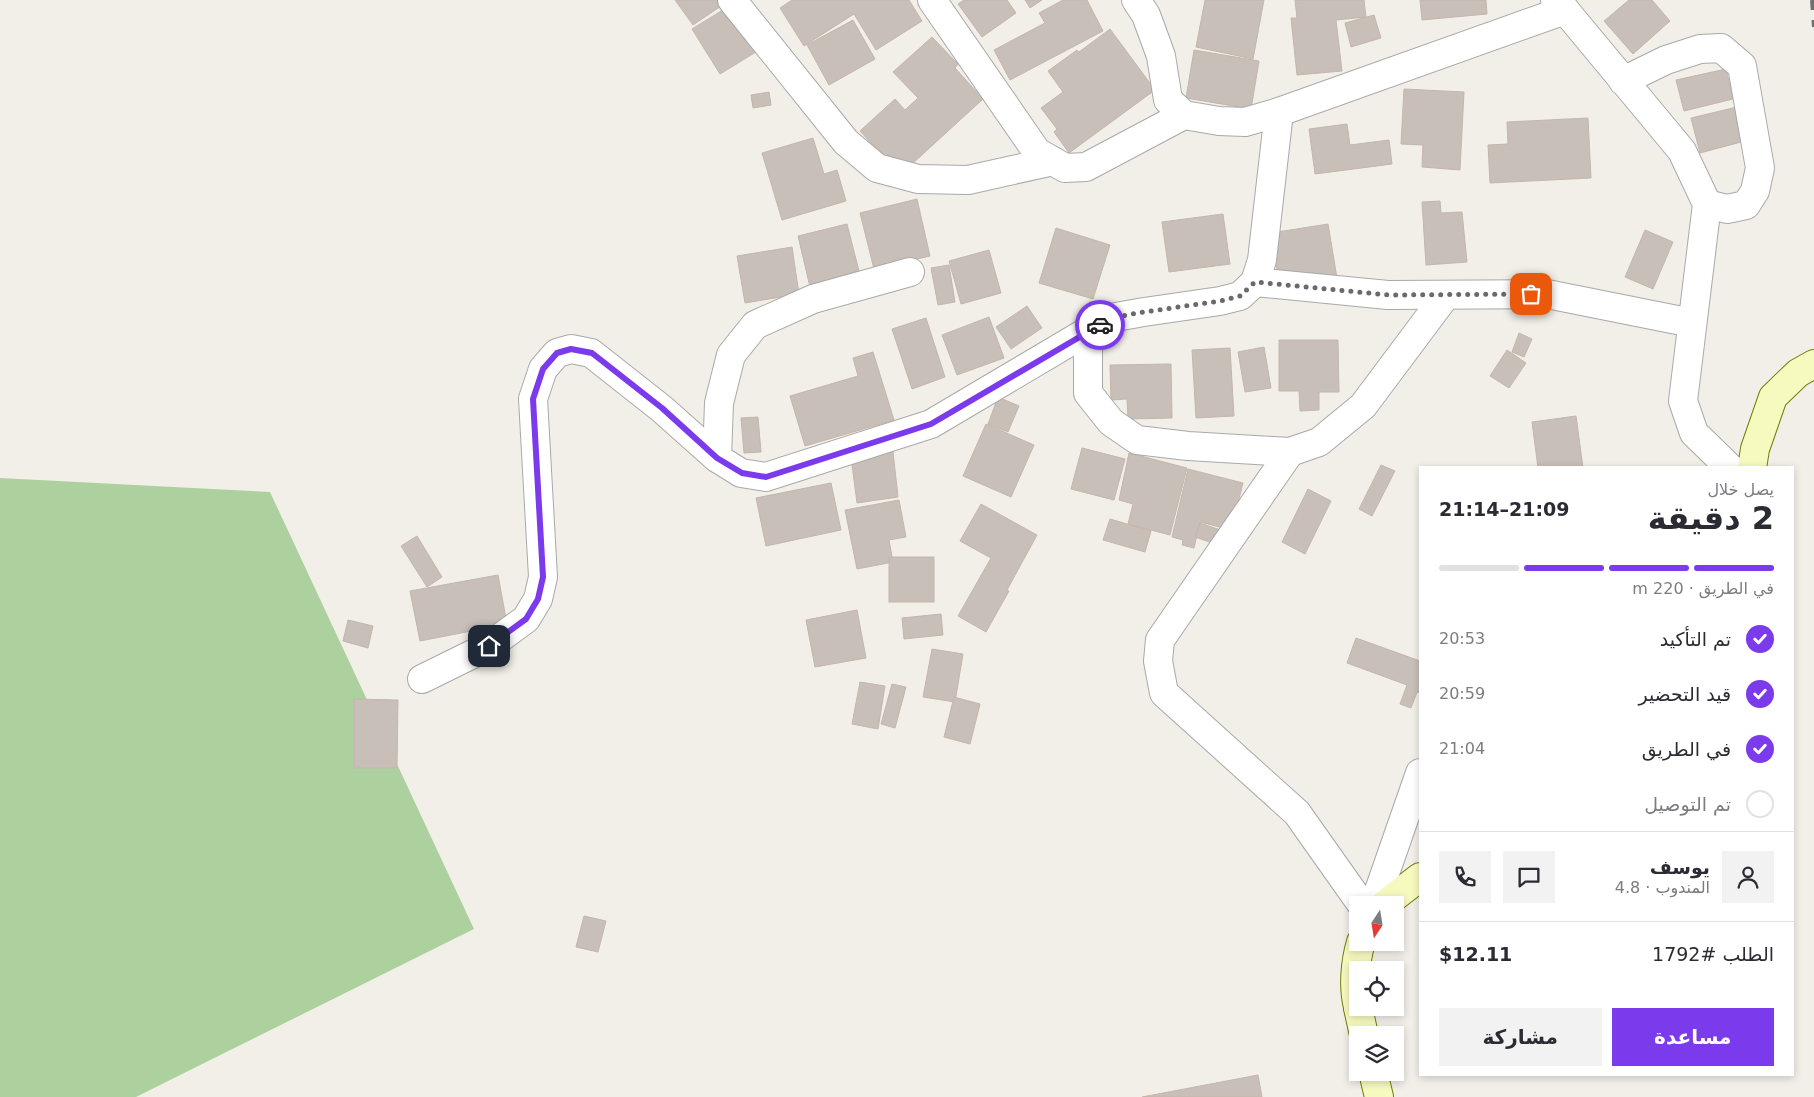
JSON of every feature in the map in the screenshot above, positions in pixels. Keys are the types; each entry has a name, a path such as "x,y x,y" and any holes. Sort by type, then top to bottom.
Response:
{"main road":[{"path":"1752,466 1755,450 1774,397 1798,373 1814,364"},
{"path":"1395,896 1419,877"},
{"path":"1375,1081 1379,1097"}],"street":[{"path":"732,0 846,142 877,168 918,179 968,180 1053,161"},
{"path":"932,0 1037,152 1066,168 1086,167 1184,115"},
{"path":"1147,5 1161,56 1168,100 1184,115 1219,121 1245,122 1279,112 1560,5 1682,151 1707,204 1683,401 1694,433 1728,466"},
{"path":"1623,81 1666,60 1700,49 1721,48 1742,66 1760,168 1755,191 1746,205 1727,209 1707,204"},
{"path":"422,679 489,646 526,619 538,599 543,577 533,399 543,369 557,353 571,349 592,353 662,408 717,458 742,473 766,477 931,424 1110,318 1220,301 1240,296 1255,282 1262,260 1279,112"},
{"path":"717,458 719,403 731,355 754,325 813,299 910,272"},
{"path":"1255,282 1388,295 1548,294 1692,323"},
{"path":"1088,332 1088,393 1111,422 1137,440 1188,446 1290,452 1319,442 1363,406 1446,295"},
{"path":"1290,452 1160,640 1158,661 1164,693 1297,813 1356,896"},
{"path":"1377,896 1419,776"}],"green space":[{"path":"0,478 270,492 474,929 136,1097 0,1097"}],"building":[{"path":"675,0 730,0 693,25"},
{"path":"739,0 769,44 720,74 692,29"},
{"path":"792,0 909,0 922,21 876,50 854,14 804,46 780,8"},
{"path":"964,0 1007,0 1016,13 982,37 958,4"},
{"path":"1025,0 1042,0 1030,8"},
{"path":"1063,0 1087,0 1103,31 1010,80 994,50 1045,23 1039,13"},
{"path":"1205,0 1264,0 1253,59 1196,47"},
{"path":"1295,0 1364,0 1366,17 1336,20 1342,71 1297,75 1291,18 1297,18"},
{"path":"1420,0 1486,0 1487,14 1422,20"},
{"path":"1629,0 1652,0 1670,21 1633,54 1604,21"},
{"path":"1374,15 1381,38 1351,47 1345,23"},
{"path":"853,20 875,59 829,85 807,45"},
{"path":"1110,29 1155,90 1069,153 1054,132 1057,129 1041,108 1063,92 1048,71 1077,50 1079,52"},
{"path":"932,37 958,64 955,68 983,99 900,175 860,131 895,99 905,110 918,98 893,72"},
{"path":"1194,50 1259,61 1251,109 1186,98"},
{"path":"1726,69 1733,99 1684,111 1676,80"},
{"path":"1404,89 1464,92 1460,170 1422,167 1423,145 1401,144"},
{"path":"769,92 771,105 753,108 751,95"},
{"path":"1737,107 1745,141 1700,153 1691,118"},
{"path":"1588,118 1591,178 1490,183 1488,145 1508,144 1507,122"},
{"path":"1347,124 1350,145 1389,140 1392,164 1315,174 1309,129"},
{"path":"813,138 824,174 837,170 846,201 782,220 762,153"},
{"path":"917,199 930,256 874,269 860,213"},
{"path":"1440,201 1441,213 1462,212 1467,262 1426,265 1422,202"},
{"path":"1223,214 1230,264 1169,272 1162,222"},
{"path":"847,224 860,275 810,287 798,236"},
{"path":"1328,224 1337,278 1280,288 1271,233"},
{"path":"1056,228 1110,245 1093,299 1039,283"},
{"path":"1645,230 1673,242 1653,289 1625,277"},
{"path":"792,247 799,294 745,303 737,256"},
{"path":"989,250 1001,293 961,304 949,261"},
{"path":"949,265 955,302 938,305 931,268"},
{"path":"1027,306 1042,328 1011,349 996,327"},
{"path":"989,317 1004,358 957,375 942,335"},
{"path":"926,318 945,377 912,389 892,329"},
{"path":"1519,333 1532,339 1524,357 1512,352"},
{"path":"1279,340 1338,340 1339,392 1319,392 1319,410 1300,411 1299,391 1279,391"},
{"path":"1264,347 1271,388 1245,392 1238,352"},
{"path":"1230,348 1234,416 1196,418 1192,350"},
{"path":"1507,350 1526,363 1509,388 1490,376"},
{"path":"873,352 894,420 805,446 790,396 858,376 853,358"},
{"path":"1171,364 1172,418 1128,419 1127,399 1111,400 1110,365"},
{"path":"998,397 1019,406 1008,432 988,424"},
{"path":"1576,416 1583,466 1538,466 1532,422"},
{"path":"758,417 761,452 744,453 741,418"},
{"path":"986,424 1034,445 1011,497 963,476"},
{"path":"1082,448 1125,459 1114,500 1071,489"},
{"path":"893,452 898,497 857,503 851,457"},
{"path":"1129,453 1187,468 1170,535 1128,524 1133,504 1119,500"},
{"path":"1381,465 1395,471 1372,516 1359,509"},
{"path":"1188,469 1243,483 1231,530 1200,522 1194,548 1182,545 1183,540 1172,537"},
{"path":"831,483 841,530 766,546 756,498"},
{"path":"1308,489 1331,501 1305,554 1282,542"},
{"path":"899,500 906,537 889,540 893,562 857,569 845,510"},
{"path":"981,504 1037,535 986,632 958,616 991,558 960,541"},
{"path":"1110,519 1151,531 1145,552 1103,540"},
{"path":"1200,523 1232,534 1227,548 1195,537"},
{"path":"417,536 442,577 427,587 401,546"},
{"path":"889,557 934,557 934,602 889,602"},
{"path":"498,575 507,624 420,641 410,591"},
{"path":"857,610 866,658 815,667 806,620"},
{"path":"941,614 943,635 904,639 902,618"},
{"path":"348,620 373,626 368,648 343,641"},
{"path":"1356,638 1419,661 1419,693 1417,692 1411,708 1400,704 1407,685 1347,663"},
{"path":"932,649 963,654 955,702 923,697"},
{"path":"860,682 885,686 878,729 852,724"},
{"path":"892,684 906,687 895,728 881,724"},
{"path":"954,697 980,704 970,744 944,737"},
{"path":"354,699 398,700 397,768 354,768"},
{"path":"584,916 606,921 598,952 576,947"},
{"path":"1258,1075 1262,1097 1142,1097"}],"railway":[{"path":"1812,0 1814,27"}],"way so far":[{"path":"1100,325 1110,318 1220,301 1240,296 1255,282 1388,295 1531,294"}],"route":[{"path":"489,646 526,619 538,599 543,577 533,399 543,369 557,353 571,349 592,353 662,408 717,458 742,473 766,477 931,424 1100,325"}]}
